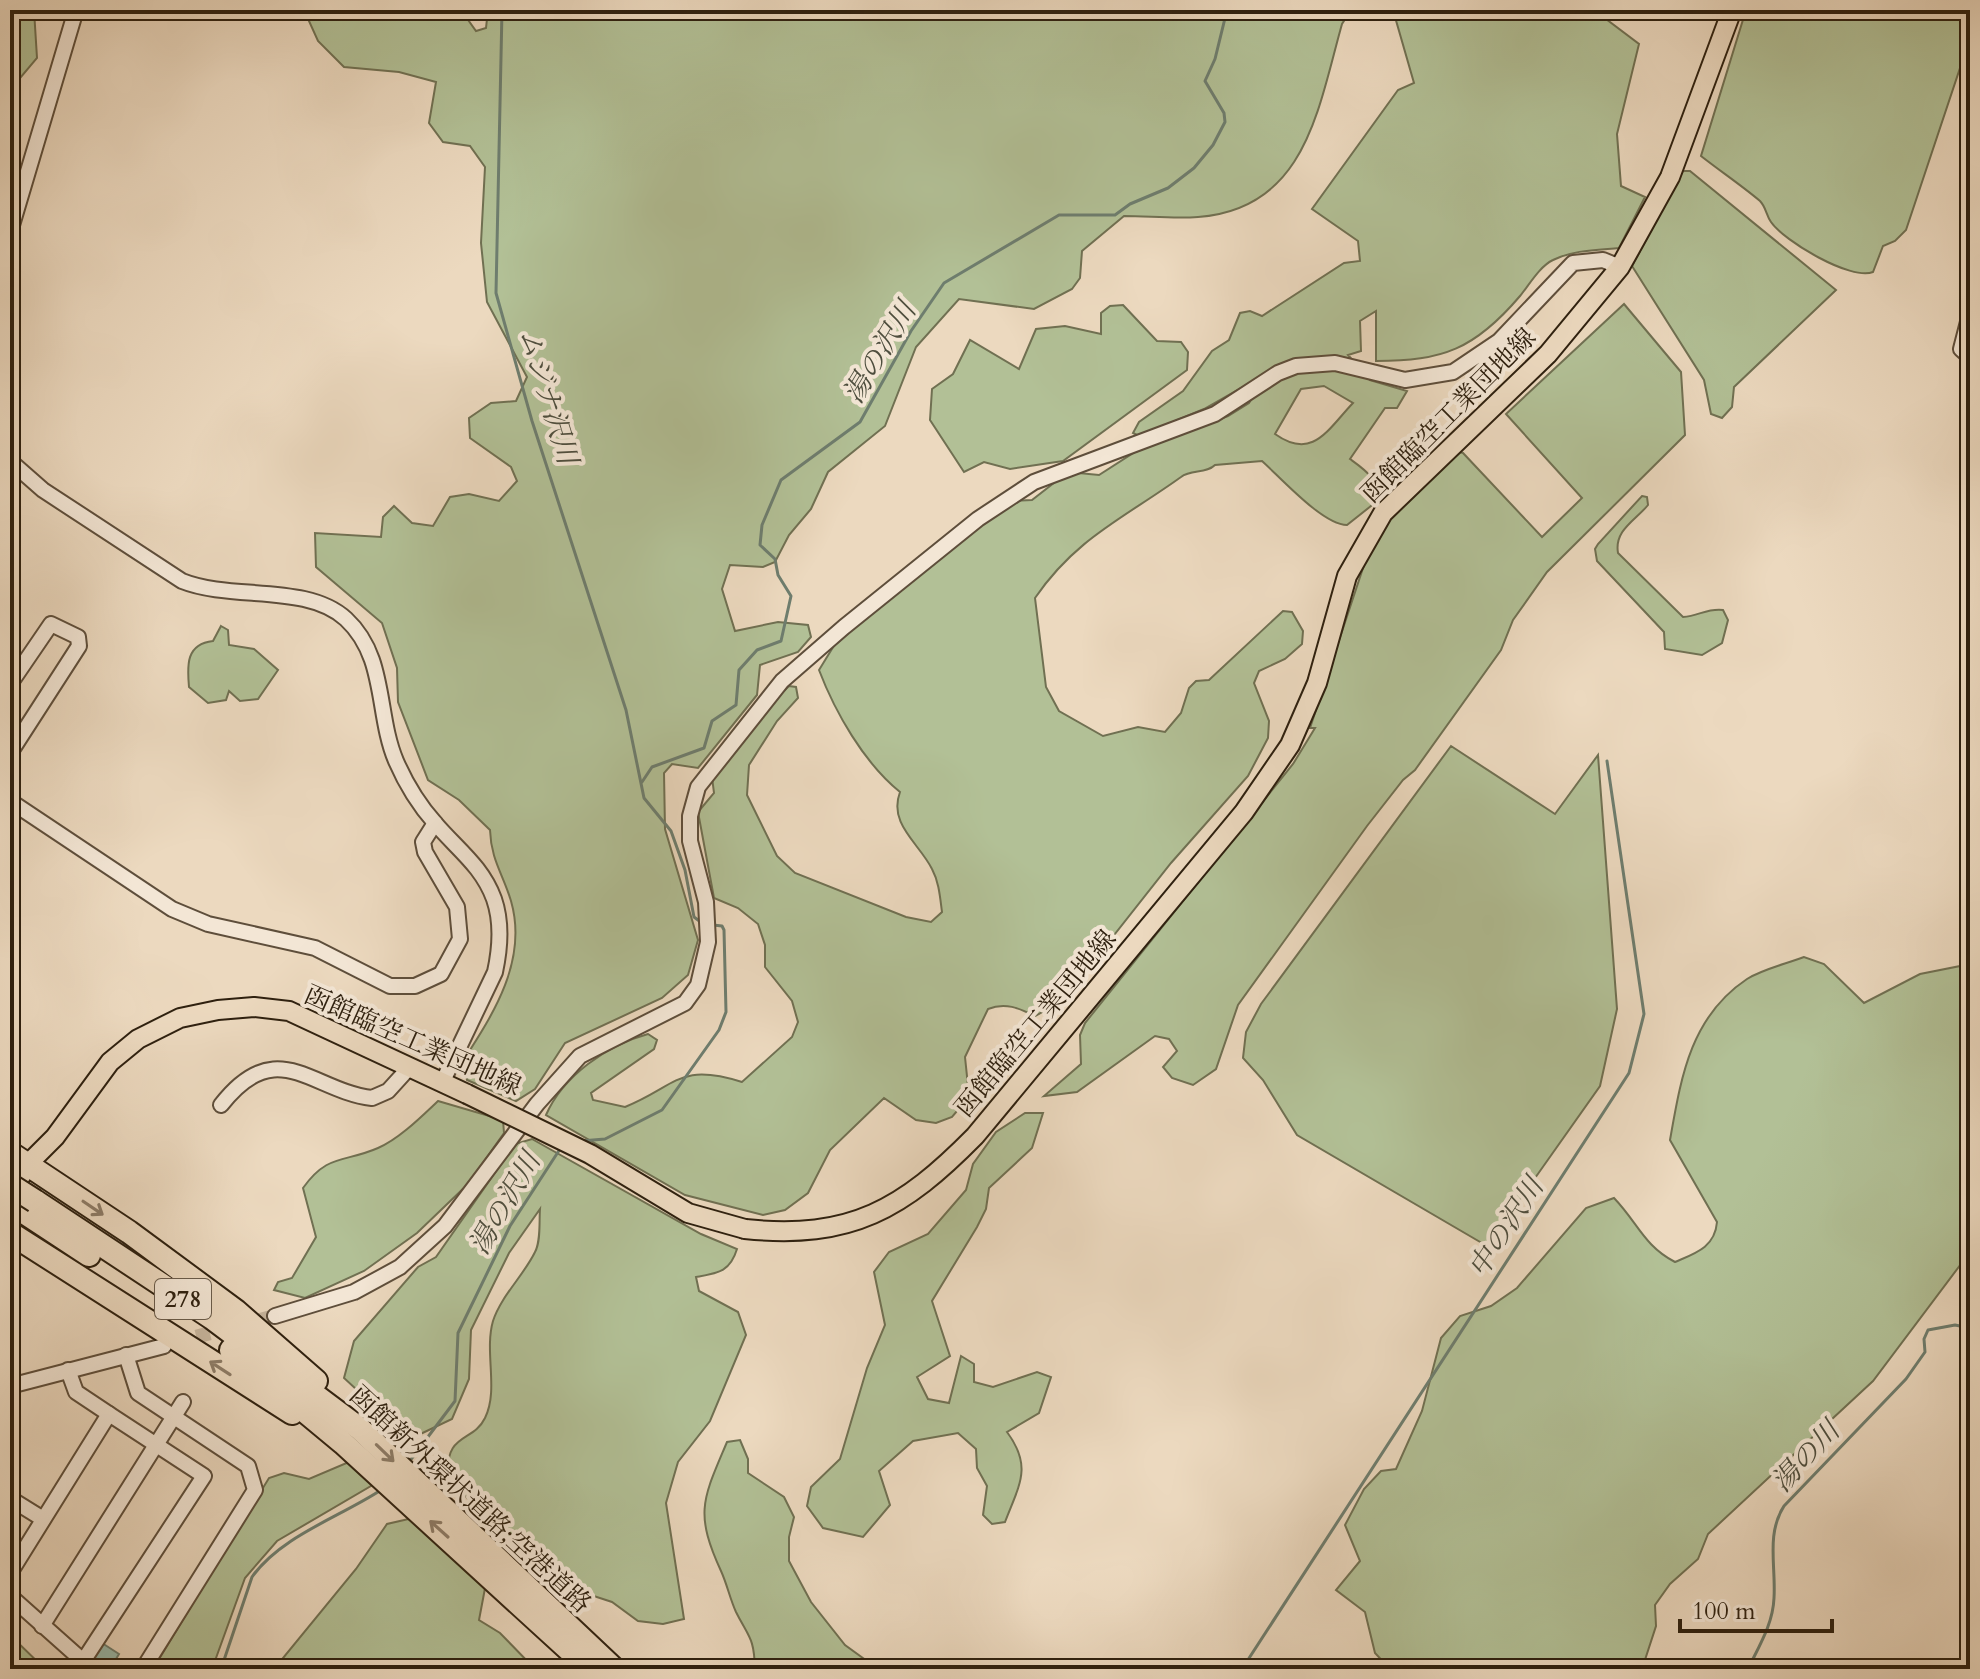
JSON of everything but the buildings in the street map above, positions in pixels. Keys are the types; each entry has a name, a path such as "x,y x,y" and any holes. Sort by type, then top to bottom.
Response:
{"highway":[{"path":"19,1158 236,1311 304,1368 320,1410 352,1436"},
{"name":"函館新外環状道路;空港道路","path":"10,1185 33,1209 212,1318 320,1410"},
{"name":"函館新外環状道路;空港道路","path":"10,1203 33,1209"},
{"path":"10,1233 320,1410 352,1436"},
{"name":"函館新外環状道路;空港道路","path":"352,1436 502,1575 614,1669"},
{"name":"函館新外環状道路;空港道路","path":"502,1575 590,1669"}],"main road":[{"name":"函館臨空工業団地線","path":"10,1194 19,1158 55,1137 110,1062 138,1039 180,1018 254,1007 289,1011 325,1025 408,1069 590,1154 688,1213 745,1229 802,1232 834,1227 886,1209 932,1179 975,1136 1244,812 1290,745 1317,683 1347,576 1383,513 1548,354 1620,267 1670,177 1732,10"}],"street":[{"path":"10,232 76,10"},
{"path":"275,1316 368,1286 424,1247 445,1226 537,1104 580,1056 685,1003 698,985 705,964 708,923 689,827 695,796 705,774 796,667 1005,499 1034,482 1215,414 1278,373 1296,366 1335,363 1405,380 1453,372 1499,341 1573,263 1603,260 1620,267"},
{"path":"1970,314 1961,349 1970,357"},
{"path":"10,461 43,490 182,581 232,594 308,599 327,605 347,619 364,641 374,663 394,757 410,791 435,823 472,860 495,902 499,937 495,972 442,1083"},
{"path":"10,684 51,624 78,637 79,646 10,753"},
{"path":"10,801 172,909 208,924 315,948 390,986 415,986 441,974 460,939 457,907 425,852 423,842 435,823"},
{"path":"221,1105 241,1083 278,1070 307,1073 372,1098 388,1091 408,1069"},
{"path":"10,1386 164,1346"},
{"path":"126,1355 138,1393 248,1466 255,1490 143,1669"},
{"path":"10,1596 80,1665 204,1476 76,1392 68,1370"},
{"path":"42,1626 183,1402"},
{"path":"10,1573 109,1414"},
{"path":"14,1501 43,1519"}],"shaded area":[{"path":"10,10 34,10 37,58 10,90"},
{"path":"304,10 461,10 476,31 486,28 488,10 1351,10 1342,24 1325,89 1302,149 1285,175 1263,195 1234,210 1198,217 1124,216 1082,251 1080,278 1072,289 1034,309 959,299 916,347 885,426 828,472 811,509 789,535 775,562 763,567 730,565 722,589 735,631 778,622 808,625 811,637 798,652 760,665 757,695 698,768 672,764 664,773 665,829 698,940 688,975 662,998 565,1043 535,1089 516,1101 467,1080 463,1061 505,985 515,944 511,901 495,859 490,830 459,800 428,780 398,702 397,668 382,623 316,567 315,533 381,537 383,517 394,506 412,523 433,526 450,497 469,494 499,501 517,481 511,467 470,438 469,418 491,403 516,401 527,377 487,302 481,243 485,167 470,146 443,142 429,123 436,82 399,72 344,67 318,41"},
{"path":"1393,10 1594,10 1639,44 1617,134 1621,186 1645,197 1619,248 1577,252 1548,263 1488,329 1456,348 1420,358 1376,361 1376,311 1360,321 1361,351 1348,355 1370,380 1407,391 1397,408 1385,408 1350,459 1371,477 1376,487 1376,502 1347,525 1337,523 1315,509 1262,461 1215,465 1185,475 1102,530 1067,560 1035,598 1046,687 1059,711 1103,736 1138,727 1165,732 1181,713 1189,688 1196,681 1209,680 1283,611 1292,612 1303,631 1302,644 1285,659 1259,671 1254,683 1269,721 1268,738 1248,776 1171,863 1062,1001 1035,1016 1012,1007 988,1009 965,1057 968,1086 963,1104 952,1117 936,1123 916,1120 884,1098 830,1150 808,1193 785,1210 763,1215 685,1195 546,1115 563,1087 588,1064 617,1046 648,1034 657,1040 654,1049 591,1093 593,1100 625,1107 691,1076 721,1076 742,1082 792,1037 798,1022 792,1001 765,967 765,945 758,924 738,908 714,898 698,812 714,793 712,777 765,709 789,686 796,687 798,698 777,721 749,765 747,795 777,856 795,873 906,917 931,922 942,912 934,874 901,824 897,803 900,792 874,767 852,736 819,670 835,644 879,604 1013,501 1032,500 1068,472 1099,475 1135,452 1228,416 1249,403 1269,372 1204,409 1139,436 1133,433 1139,422 1183,391 1212,351 1229,340 1240,313 1250,311 1262,316 1344,263 1360,261 1358,241 1312,209 1398,90 1414,83","holes":["1324,386 1353,403 1327,431 1310,443 1288,441 1275,434 1301,389"]},
{"path":"1746,10 1970,10 1970,38 1906,230 1895,241 1883,246 1873,272 1850,271 1803,249 1778,230 1760,201 1701,156"},
{"path":"1683,171 1690,171 1836,290 1734,387 1732,407 1722,418 1711,414 1704,380 1632,266"},
{"path":"1624,304 1681,372 1685,435 1547,572 1513,620 1501,650 1415,770 1403,780 1367,826 1238,1005 1216,1069 1193,1085 1172,1078 1163,1067 1177,1051 1169,1039 1155,1036 1077,1092 1044,1096 1081,1064 1080,1035 1085,1023 1293,764 1315,728 1310,728 1368,553 1390,519 1456,451 1463,453 1542,537 1582,498 1506,414"},
{"path":"1123,305 1157,341 1181,342 1188,352 1187,370 1063,461 1010,469 984,462 964,472 930,420 932,389 953,374 970,340 1019,369 1036,329 1065,326 1101,334 1101,313 1110,306"},
{"path":"1642,496 1647,497 1648,505 1619,538 1618,553 1683,617 1723,610 1728,620 1722,643 1702,655 1665,649 1664,632 1597,561 1595,549 1598,544"},
{"path":"221,626 228,630 229,645 254,649 278,670 258,699 240,701 229,691 226,700 208,703 189,687 188,671 193,651 213,641"},
{"path":"1451,746 1555,814 1598,755 1617,1009 1600,1086 1487,1246 1297,1135 1263,1080 1243,1058 1246,1032 1261,1004"},
{"path":"1970,950 1970,1252 1873,1381 1708,1534 1698,1559 1670,1584 1655,1605 1656,1626 1642,1669 1390,1669 1375,1653 1365,1612 1336,1590 1360,1561 1345,1525 1364,1489 1381,1471 1396,1469 1422,1411 1441,1338 1460,1316 1491,1306 1517,1288 1586,1208 1614,1198 1648,1241 1675,1262 1697,1252 1713,1238 1717,1222 1670,1140 1684,1072 1700,1030 1712,1011 1747,979 1804,957 1824,964 1864,1003 1920,974 1960,966"},
{"path":"438,1101 503,1120 504,1133 468,1184 417,1233 364,1271 305,1298 274,1290 278,1282 292,1278 316,1237 303,1188 312,1177 337,1160 386,1144"},
{"path":"1025,1113 1043,1113 1032,1148 989,1188 986,1209 977,1227 932,1301 950,1356 917,1377 928,1399 949,1403 961,1356 974,1364 974,1382 993,1387 1037,1372 1051,1377 1039,1413 1007,1432 1020,1456 1021,1476 1005,1522 992,1524 983,1515 987,1486 977,1468 976,1449 958,1433 913,1441 879,1471 890,1505 863,1537 823,1528 807,1506 811,1487 840,1459 867,1368 885,1325 874,1272 889,1252 928,1234 966,1190 973,1164 996,1132"},
{"path":"532,1139 701,1234 737,1249 727,1267 696,1277 699,1291 738,1312 746,1335 710,1421 678,1462 666,1503 684,1619 663,1624 638,1621 612,1602 569,1588 546,1564 516,1554 448,1476 448,1462 455,1445 480,1426 489,1407 493,1321 501,1303 537,1248 540,1209 509,1253 471,1330 469,1379 452,1419 410,1439 344,1378 354,1341 418,1267 436,1257 515,1144"},
{"path":"740,1440 748,1459 748,1473 784,1497 794,1517 789,1537 789,1561 811,1602 845,1645 878,1669 755,1669 752,1644 734,1607 707,1534 705,1519 707,1492 727,1442"},
{"path":"356,1459 376,1483 277,1541 245,1578 212,1669 153,1669 269,1478 284,1473 309,1479"},
{"path":"417,1517 486,1583 479,1620 500,1633 535,1669 274,1669 356,1569 387,1524"},
{"path":"10,1635 43,1667 44,1669 10,1669"},
{"path":"102,1643 119,1654 110,1669 86,1669"}],"waterway":[{"name":"ムジナ沢川","path":"502,10 496,293 532,421 626,710 644,798 671,831 685,870 694,917 702,923"},
{"name":"湯の沢川","path":"642,782 652,767 704,748 712,721 736,705 739,670 757,650 781,641 791,596 778,575 775,559 760,545 762,525 781,480 860,422 911,331 944,283 1059,215 1115,215 1130,204 1168,188 1194,168 1213,145 1225,122 1224,113 1205,81 1215,59 1227,10"},
{"name":"中の沢川","path":"1242,1669 1629,1073 1644,1014 1607,761"},
{"name":"湯の沢川","path":"581,1141 605,1139 662,1110 719,1030 726,1012 724,930 722,926 713,925"},
{"name":"湯の沢川","path":"409,1462 455,1401 458,1333 510,1226 560,1149"},
{"name":"湯の川","path":"1748,1669 1771,1617 1774,1598 1773,1539 1784,1506 1906,1379 1925,1352 1924,1339 1928,1330 1955,1325 1970,1328"},
{"name":"湯の沢川","path":"221,1669 252,1577 264,1563 312,1528 381,1490"}],"tunnel":[{"path":"176,1342 275,1316"}]}
